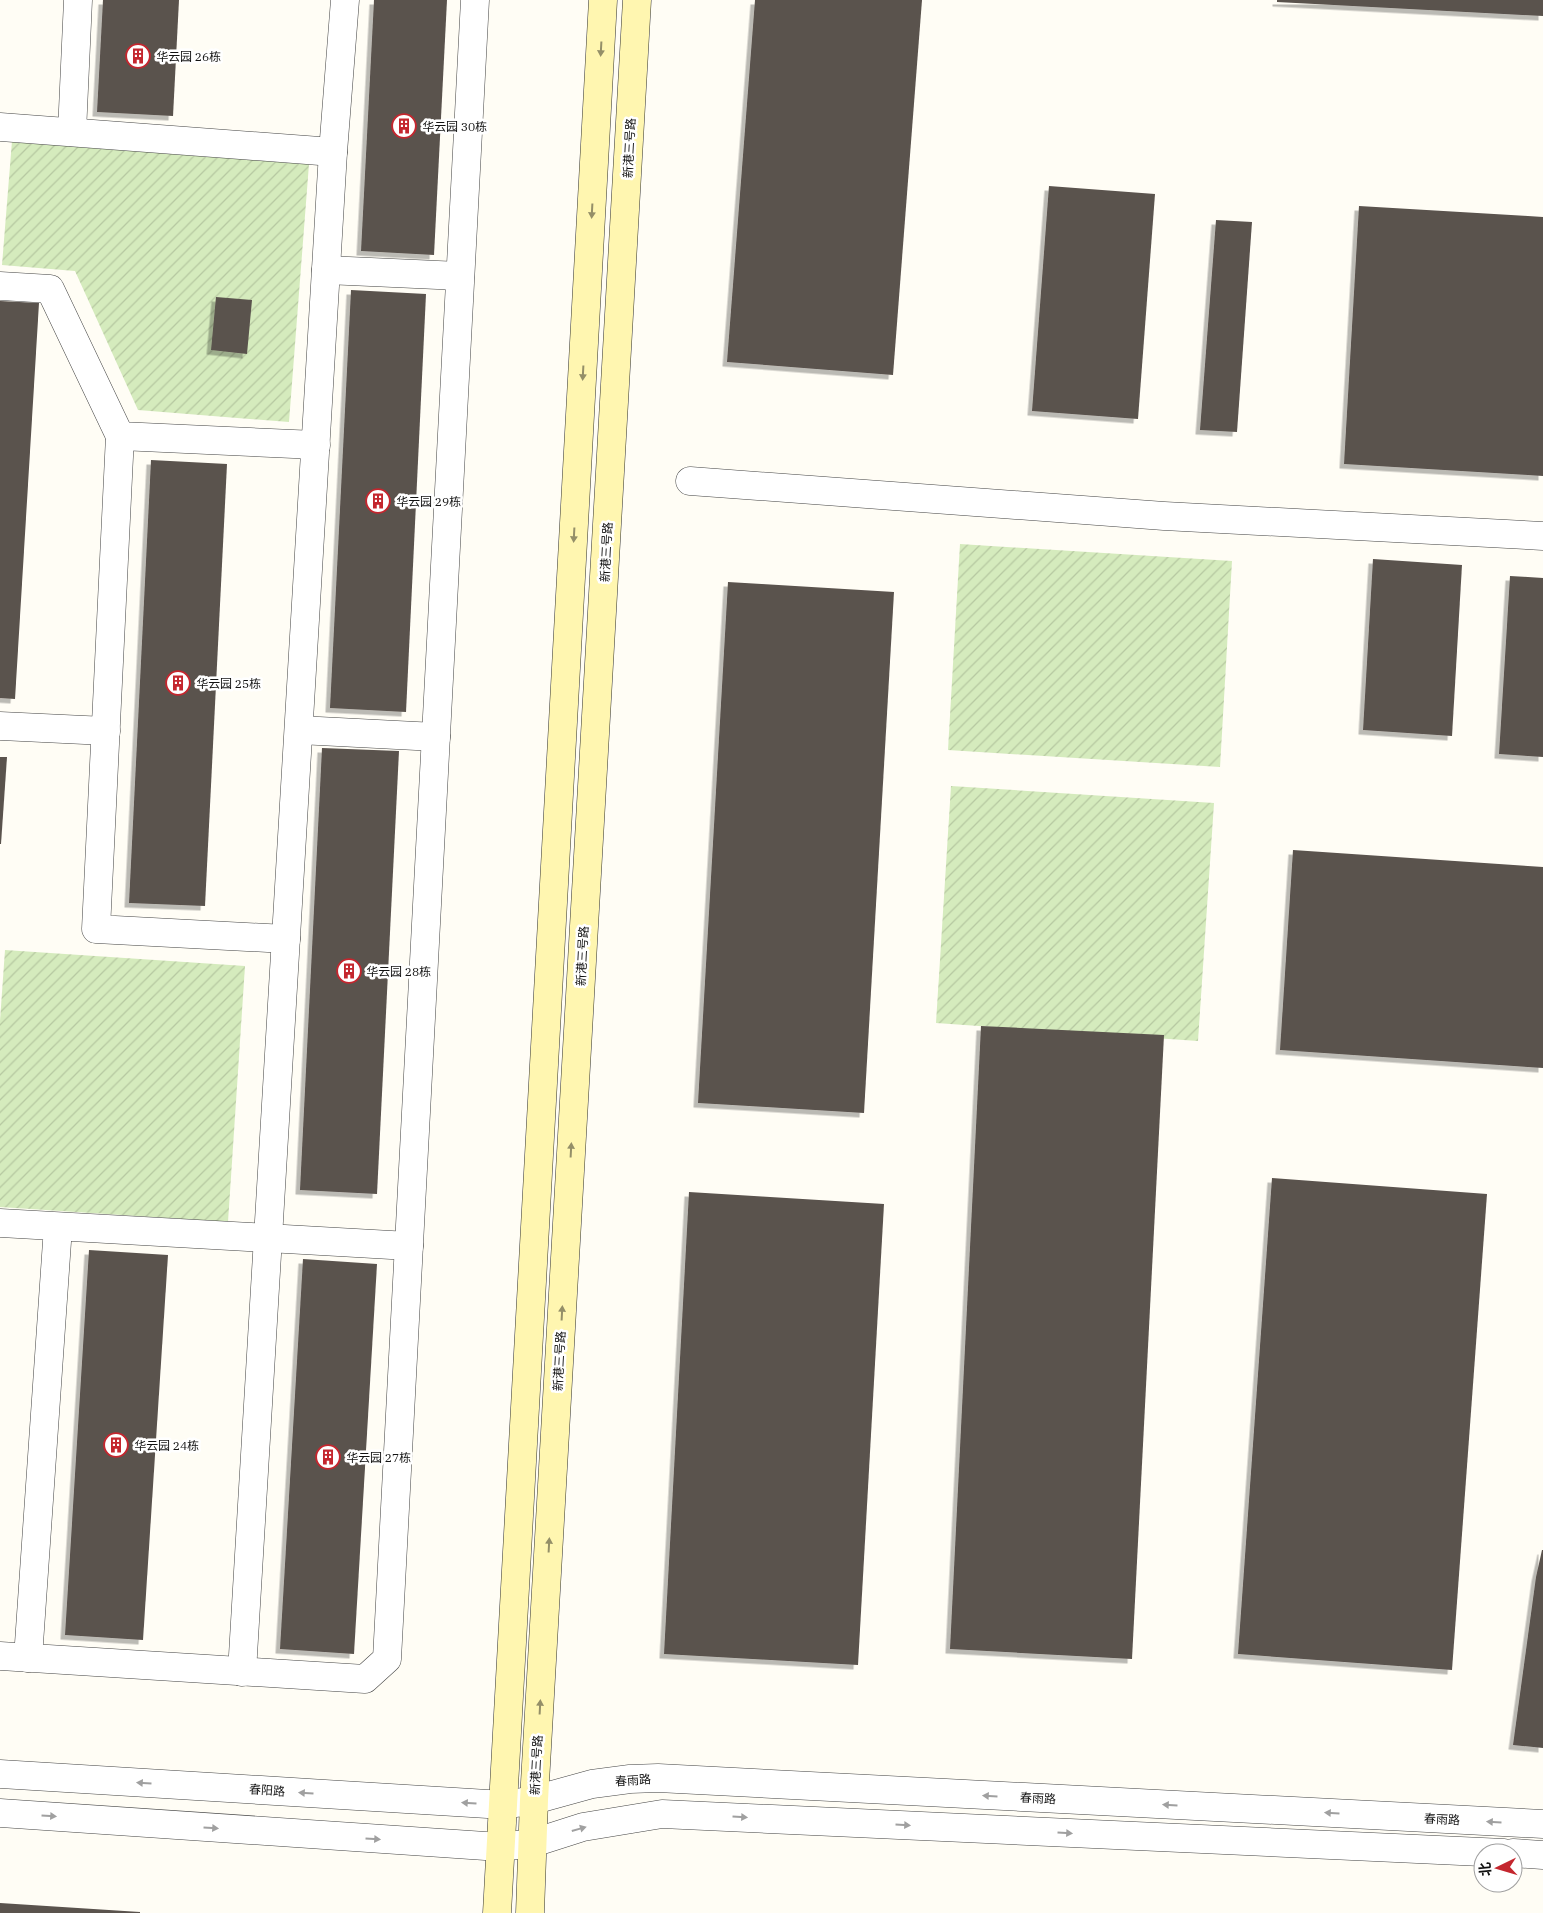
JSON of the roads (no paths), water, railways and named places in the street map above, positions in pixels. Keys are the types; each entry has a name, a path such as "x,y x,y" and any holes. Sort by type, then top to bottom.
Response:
{"main road":[{"path":"496,1913 504,1805 603,0"},
{"name":"新港三号路","path":"530,1913 534,1800 637,0"}],"street":[{"path":"72,132 78,0"},
{"path":"242,1672 333,152 345,0"},
{"path":"0,1656 365,1679 387,1659 475,0"},
{"path":"0,127 333,152"},
{"path":"326,270 460,276"},
{"path":"0,286 50,289 120,436 96,929 286,939"},
{"path":"120,436 316,445"},
{"path":"690,481 1164,516 1543,536"},
{"path":"0,726 106,732"},
{"path":"298,730 436,737"},
{"path":"0,1223 409,1246"},
{"path":"28,1658 58,1227"},
{"name":"春阳路","path":"0,1774 504,1805 534,1800"},
{"name":"春雨路","path":"534,1800 592,1784 630,1779 658,1778 1543,1824"},
{"path":"0,1813 500,1847 533,1843 584,1827 662,1814 1473,1852"},
{"path":"1523,1854 1543,1855"}],"place":[{"name":"华云园 26栋","path":"138,56"},
{"name":"华云园 30栋","path":"404,126"},
{"name":"华云园 29栋","path":"378,501"},
{"name":"华云园 25栋","path":"178,683"},
{"name":"华云园 28栋","path":"349,971"},
{"name":"华云园 24栋","path":"116,1445"},
{"name":"华云园 27栋","path":"328,1457"}]}
